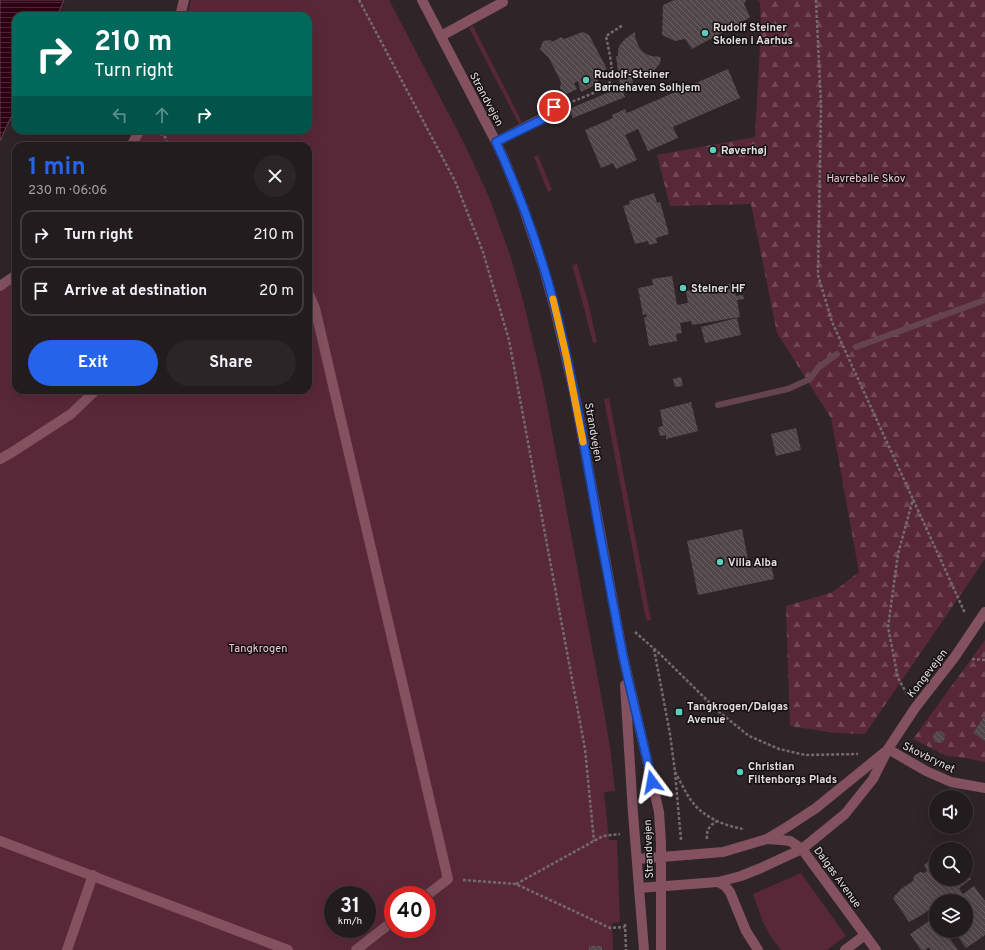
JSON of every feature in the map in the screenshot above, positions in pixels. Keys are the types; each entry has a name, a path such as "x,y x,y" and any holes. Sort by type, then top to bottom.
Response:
{"street":[{"path":"181,12 184,0"},
{"name":"Strandvejen","path":"422,0 504,159 543,266 555,309 575,396 623,656 659,812 661,842 661,950"},
{"path":"441,36 503,2"},
{"path":"496,142 549,116 554,107 554,98"},
{"path":"0,286 12,278"},
{"path":"312,301 315,308 448,879 436,888"},
{"path":"0,459 71,414 92,394"},
{"name":"Kongevejen","path":"888,749 915,708 954,658 985,612"},
{"name":"Strandvejen","path":"623,656 633,813 644,950"},
{"path":"637,859 723,852 767,839 816,808 888,749"},
{"path":"639,888 718,882 741,876 802,849 845,814 873,779 888,749"},
{"name":"Skovbrynet","path":"888,749 926,771 951,782 985,788"},
{"name":"Dalgas Avenue","path":"767,839 790,841 802,849 876,950"},
{"path":"0,841 283,949"},
{"path":"67,950 93,876"},
{"path":"718,882 725,886 730,892 746,930 758,950"},
{"path":"356,950 384,928"},
{"path":"845,950 865,935"}],"path":[{"path":"359,0 455,181 482,252 509,340 585,749 594,841"},
{"path":"816,0 821,105 818,276 832,322 973,629"},
{"path":"574,101 609,84 612,69 606,36 623,25"},
{"path":"161,134 165,137 167,142"},
{"path":"914,498 898,554 888,627 898,678 915,708"},
{"path":"681,842 675,772 664,699 654,649 718,711 749,736 779,748 805,755 857,754 888,749"},
{"path":"675,772 694,805 717,821 741,829"},
{"path":"707,840 708,829 717,821"},
{"path":"516,884 603,836 621,834"},
{"path":"448,879 516,884 610,928 625,927"}],"green space":[{"name":"Tangkrogen","path":"191,0 389,0 465,145 489,197 510,255 524,304 543,384 610,747 615,791 604,792 609,840 617,840 620,922 612,923 613,950 0,950 0,280 12,274 12,394 312,394 312,142 139,142 144,134 312,134 312,12 188,12"},
{"name":"Havreballe Skov","path":"758,0 985,0 985,559 865,734 835,733 790,726 786,606 833,592 859,572 831,418 777,333 751,204 670,206 657,155 755,137 761,28 760,3"},
{"path":"473,26 522,122 519,124 469,28"},
{"path":"538,155 552,190 548,192 534,157"},
{"path":"577,264 588,302 597,342 593,343 572,265"},
{"path":"609,398 651,620 647,621 604,399"},
{"path":"985,640 985,762 947,756 913,739"},
{"path":"801,873 846,936 827,950 781,950 771,937 763,922 753,894"}],"shaded area":[{"path":"0,0 64,0 59,12 12,12 12,115 0,141"}],"building":[{"name":"Rudolf Steiner Skolen i Aarhus","path":"674,0 746,0 744,4 750,17 692,49 685,39 675,41 662,35 663,5"},
{"path":"583,32 589,35 607,69 595,75 599,83 581,92 578,81 574,83 577,89 567,94 560,89 561,82 549,58 540,49 543,41 550,40 552,42 561,37 564,39"},
{"path":"635,32 635,37 642,51 651,56 661,57 660,63 649,75 632,78 633,83 620,85 616,56 618,56 619,46 625,39"},
{"path":"728,69 740,98 673,127 678,138 648,151 638,129 625,135 637,160 616,169 613,163 601,168 585,130 613,118 612,115 625,109 627,113"},
{"path":"621,87 625,97 573,118 569,109"},
{"path":"654,193 657,203 660,202 669,234 656,238 657,243 649,245 648,241 635,244 623,206 630,204 629,201"},
{"path":"672,276 677,305 688,303 686,291 734,283 736,296 743,295 744,299 737,300 740,317 692,325 691,321 680,323 682,333 676,334 677,341 649,346 644,317 647,317 646,314 643,315 638,288 653,285 652,279"},
{"path":"737,318 741,335 705,343 701,327"},
{"path":"681,377 683,386 675,387 673,379"},
{"path":"691,402 698,431 666,439 666,435 660,436 658,427 663,426 660,410"},
{"path":"796,428 801,450 776,456 771,434"},
{"name":"Villa Alba","path":"742,529 749,565 770,560 774,579 698,595 687,541"},
{"path":"984,717 985,718 985,741 973,733"},
{"path":"937,731 941,731 945,737 941,743 937,743 933,739 933,735"},
{"path":"929,861 929,886 962,886 959,888 963,894 929,894 929,910 909,922 893,898 901,889 913,881 914,876 920,872 925,873 927,870 924,865"},
{"path":"974,886 985,901 985,935 966,948 959,938 973,938 973,894 963,894"},
{"path":"929,921 929,938 949,938 958,950 931,950 929,947 925,950 921,950 910,934"},
{"path":"589,946 602,946 602,950 589,950"}],"waterway":[{"path":"856,347 985,300"},
{"path":"718,405 788,389 810,379 818,368 837,354"}],"slow traffic":[{"path":"553,299 575,396 583,442"}],"place":[{"name":"Rudolf Steiner Skolen i Aarhus","path":"705,33"},
{"name":"Rudolf-Steiner Børnehaven Solhjem","path":"586,80"},
{"name":"Røverhøj","path":"713,150"},
{"name":"Steiner HF","path":"683,288"},
{"name":"Villa Alba","path":"720,562"},
{"name":"Tangkrogen/Dalgas Avenue","path":"679,712"},
{"name":"Christian Filtenborgs Plads","path":"740,772"}],"route":[{"path":"554,107 549,116 496,142 534,238 559,324 575,396 623,656 652,782"}]}
